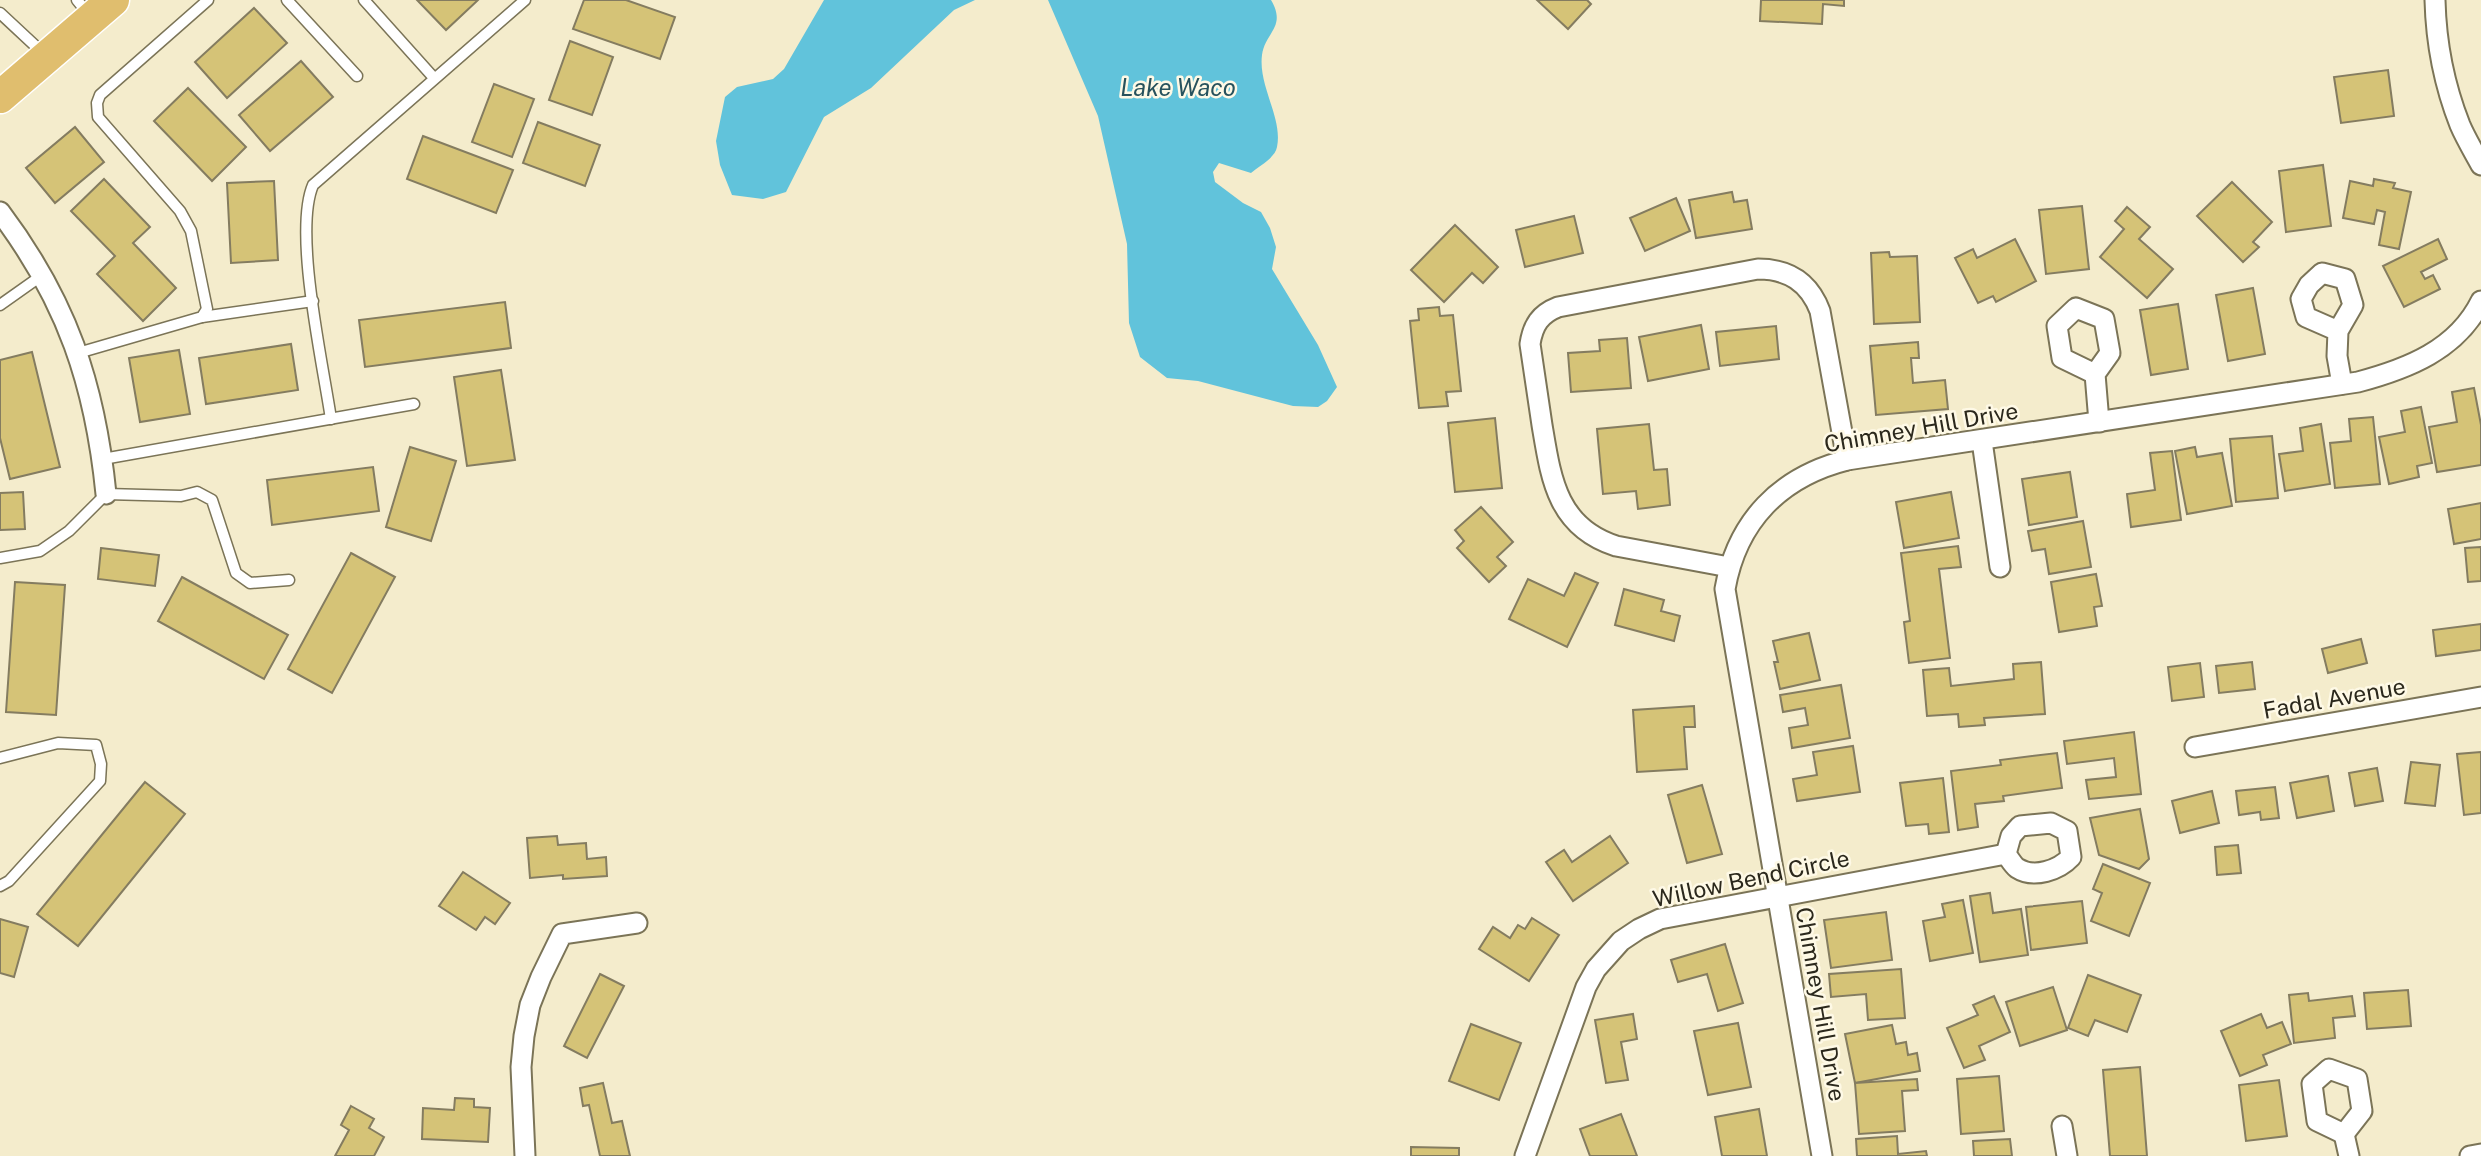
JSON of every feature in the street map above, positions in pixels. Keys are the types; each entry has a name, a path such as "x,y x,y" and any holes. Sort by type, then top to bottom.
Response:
{"main road":[{"path":"0,97 47,57 94,6"}],"street":[{"path":"2435,0 2439,44 2448,85 2460,125 2481,165"},
{"path":"0,212 14,230 53,295 78,353 91,396 103,459 106,494"},
{"path":"1728,567 1603,542 1573,519 1561,502 1550,473 1530,344 1532,331 1547,311 1558,306 1758,269 1789,273 1815,298 1847,460"},
{"name":"Chimney Hill Drive","path":"1822,1156 1725,589 1728,567 1738,541 1752,519 1794,481 1847,460 2342,384 2388,374 2413,364 2444,346 2463,328 2481,301"},
{"path":"2338,331 2337,356 2342,384"},
{"path":"2095,374 2099,422"},
{"path":"1982,441 2000,567"},
{"name":"Fadal Avenue","path":"2195,747 2481,697"},
{"name":"Willow Bend Circle","path":"1525,1156 1586,987 1605,957 1620,941 1639,929 1660,919 2006,854"},
{"path":"525,1156 525,1104 521,1067 530,1005 541,977 562,934 637,923"},
{"path":"2062,1126 2067,1156"},
{"path":"2344,1133 2349,1156"},
{"path":"2470,1156 2481,1154"}],"lane":[{"path":"202,317 207,309 191,232 180,211 98,117 97,103 100,95 208,0"},
{"path":"287,0 357,76"},
{"path":"364,0 434,78"},
{"path":"331,419 308,263 308,198 313,185 525,0"},
{"path":"0,13 47,57"},
{"path":"0,305 41,276"},
{"path":"78,353 202,317 313,301"},
{"path":"103,459 414,404"},
{"path":"0,558 40,551 69,531 106,494 181,496 197,492 212,500 236,573 250,583 289,580"},
{"path":"0,758 58,743 96,745 101,764 100,781 9,881 0,886"}],"water":[{"path":"824,0 975,0 954,10 871,88 824,117 786,192 763,199 732,195 720,165 716,141 725,97 737,87 773,79 784,69"},
{"name":"Lake Waco","path":"1048,0 1271,0 1277,17 1264,47 1262,67 1277,125 1276,151 1251,173 1219,163 1213,172 1215,182 1243,203 1261,212 1270,228 1276,247 1272,269 1318,345 1337,387 1327,401 1318,407 1293,406 1198,381 1167,378 1140,357 1129,323 1127,244 1098,116"}],"building":[{"path":"417,0 478,0 446,30"},
{"path":"584,0 626,0 675,17 660,59 573,29"},
{"path":"1537,0 1587,0 1591,4 1568,29"},
{"path":"1761,0 1844,0 1844,6 1823,4 1822,24 1760,21"},
{"path":"254,8 287,43 227,98 195,62"},
{"path":"570,41 613,57 592,115 549,100"},
{"path":"301,61 333,97 270,151 239,115"},
{"path":"2388,70 2394,116 2341,123 2334,77"},
{"path":"494,84 534,99 512,157 472,142"},
{"path":"188,88 246,147 212,181 154,121"},
{"path":"538,122 600,145 585,186 523,163"},
{"path":"75,127 104,162 55,203 26,168"},
{"path":"423,136 513,170 496,213 407,179"},
{"path":"2323,165 2331,226 2286,232 2279,171"},
{"path":"104,179 150,227 133,243 176,288 143,321 97,274 115,256 71,211"},
{"path":"2374,179 2395,183 2393,188 2411,192 2399,249 2379,245 2385,212 2377,210 2374,224 2343,218 2350,181 2373,186"},
{"path":"274,181 278,260 231,263 227,183"},
{"path":"2232,182 2272,222 2253,242 2259,247 2243,262 2197,216"},
{"path":"1732,192 1734,202 1747,200 1752,229 1696,238 1689,200"},
{"path":"1676,198 1690,231 1645,251 1630,218"},
{"path":"2082,206 2089,269 2046,274 2039,210"},
{"path":"2127,207 2150,227 2139,239 2173,269 2147,298 2100,257 2124,229 2115,221"},
{"path":"1574,216 1583,253 1525,267 1516,230"},
{"path":"1455,225 1498,267 1483,283 1472,273 1444,302 1411,270"},
{"path":"2015,239 2036,281 1996,302 1993,296 1978,303 1955,258 1973,249 1977,258"},
{"path":"2438,239 2447,259 2421,272 2425,279 2433,275 2440,289 2404,307 2383,266"},
{"path":"1889,252 1890,257 1917,256 1920,322 1874,324 1871,253"},
{"path":"2253,288 2265,354 2228,361 2216,295"},
{"path":"505,302 511,348 365,367 359,320"},
{"path":"2178,304 2188,369 2151,375 2140,310"},
{"path":"1439,307 1440,316 1453,315 1461,391 1446,392 1448,406 1419,408 1410,321 1419,320 1418,309"},
{"path":"1701,325 1709,369 1648,381 1639,337"},
{"path":"1776,326 1779,359 1720,366 1716,332"},
{"path":"1627,338 1631,388 1571,392 1568,353 1600,351 1599,340"},
{"path":"1918,342 1919,358 1911,358 1913,383 1945,380 1948,409 1876,415 1870,346"},
{"path":"291,344 298,390 206,404 199,358"},
{"path":"179,350 190,414 140,422 129,358"},
{"path":"32,352 60,467 10,479 0,438 0,360"},
{"path":"501,370 515,460 467,466 454,377"},
{"path":"2474,388 2481,425 2481,465 2437,472 2429,427 2457,422 2452,392"},
{"path":"2421,407 2432,463 2417,466 2419,477 2389,484 2379,437 2405,432 2401,411"},
{"path":"2373,417 2380,484 2335,488 2330,443 2351,441 2349,419"},
{"path":"1495,418 1502,488 1455,492 1448,423"},
{"path":"1649,424 1654,470 1667,469 1670,505 1638,509 1636,491 1603,494 1597,429"},
{"path":"2321,424 2330,484 2285,491 2279,454 2303,451 2300,428"},
{"path":"2272,436 2278,498 2236,502 2230,439"},
{"path":"410,447 456,461 431,541 386,527"},
{"path":"2195,447 2197,457 2222,453 2232,506 2187,514 2175,451"},
{"path":"2172,451 2181,520 2131,527 2127,494 2155,490 2150,453"},
{"path":"373,467 379,511 272,525 267,480"},
{"path":"2070,472 2077,517 2029,525 2022,479"},
{"path":"23,492 25,529 0,530 0,493"},
{"path":"1951,492 1959,538 1904,548 1896,502"},
{"path":"2481,503 2481,539 2454,544 2448,509"},
{"path":"1481,507 1513,542 1497,557 1506,566 1489,582 1457,548 1464,541 1455,530"},
{"path":"2083,521 2091,567 2049,574 2045,549 2032,551 2028,531"},
{"path":"1958,546 1961,567 1939,569 1950,658 1909,663 1904,622 1910,621 1901,553"},
{"path":"2481,547 2481,581 2468,582 2465,548"},
{"path":"101,548 159,555 155,586 98,579"},
{"path":"351,553 395,577 332,693 288,669"},
{"path":"1575,573 1598,583 1567,647 1509,619 1528,579 1564,596"},
{"path":"2096,574 2102,606 2094,607 2097,626 2059,632 2051,582"},
{"path":"182,577 288,635 264,679 158,621"},
{"path":"15,582 65,585 56,715 6,712"},
{"path":"1624,589 1664,600 1661,611 1680,616 1674,641 1615,625"},
{"path":"2481,624 2481,650 2436,656 2433,630"},
{"path":"1809,633 1820,680 1780,689 1773,641"},
{"path":"2361,639 2367,663 2328,673 2322,649"},
{"path":"2041,662 2045,714 1984,718 1985,725 1959,727 1958,714 1927,716 1923,670 1949,668 1951,686 2014,679 2013,664"},
{"path":"2252,662 2255,689 2219,693 2216,666"},
{"path":"2200,663 2204,697 2172,701 2168,667"},
{"path":"1841,685 1850,738 1792,748 1789,728 1808,725 1805,708 1783,712 1780,695"},
{"path":"1694,706 1695,727 1684,727 1687,769 1637,772 1633,710"},
{"path":"2134,732 2141,794 2089,799 2086,780 2116,777 2114,758 2067,764 2064,741"},
{"path":"1853,746 1860,792 1797,801 1793,779 1817,775 1813,752"},
{"path":"2481,752 2481,813 2464,815 2457,754"},
{"path":"2057,753 2062,788 2003,796 2004,801 1975,804 1978,827 1958,830 1951,771 2001,765 2000,760"},
{"path":"2411,762 2440,765 2435,806 2405,803"},
{"path":"2377,768 2383,801 2355,806 2349,773"},
{"path":"2328,776 2334,811 2297,818 2290,783"},
{"path":"1943,778 1949,832 1929,834 1928,824 1906,826 1900,783"},
{"path":"145,782 185,814 78,946 37,914"},
{"path":"1702,785 1722,854 1687,863 1668,795"},
{"path":"2275,787 2279,818 2261,820 2260,812 2239,815 2236,791"},
{"path":"2212,791 2219,823 2180,833 2172,801"},
{"path":"2140,809 2149,859 2139,869 2099,855 2090,818"},
{"path":"557,836 558,845 586,843 587,859 606,857 607,876 563,879 563,875 530,878 527,838"},
{"path":"1610,836 1628,863 1573,901 1546,862 1564,850 1572,862"},
{"path":"2238,845 2241,873 2217,875 2215,847"},
{"path":"2103,864 2150,883 2129,936 2091,921 2102,893 2093,889"},
{"path":"463,872 510,903 495,924 485,917 476,930 439,906"},
{"path":"1990,893 1993,913 2021,909 2028,955 1980,962 1970,896"},
{"path":"1963,900 1973,953 1930,961 1923,921 1945,917 1942,904"},
{"path":"2082,901 2087,943 2031,950 2026,907"},
{"path":"1886,912 1892,960 1831,968 1824,920"},
{"path":"1532,918 1559,935 1529,981 1479,949 1493,927 1510,938 1518,925 1525,929"},
{"path":"0,919 28,927 14,977 0,973"},
{"path":"1725,944 1743,1003 1718,1011 1707,974 1678,982 1671,960"},
{"path":"1901,969 1905,1018 1868,1020 1866,994 1831,997 1829,974"},
{"path":"600,974 624,986 587,1058 564,1046"},
{"path":"2088,975 2141,995 2127,1032 2095,1020 2088,1036 2068,1028"},
{"path":"2053,987 2067,1030 2020,1046 2006,1002"},
{"path":"2408,990 2411,1026 2367,1029 2364,993"},
{"path":"2308,993 2309,1001 2352,996 2355,1016 2333,1018 2335,1038 2294,1043 2289,995"},
{"path":"1994,996 2010,1032 1979,1046 1985,1060 1964,1068 1947,1028 1978,1015 1973,1005"},
{"path":"1633,1014 1637,1039 1621,1042 1628,1080 1606,1083 1595,1020"},
{"path":"2261,1014 2267,1028 2282,1022 2291,1044 2263,1055 2267,1065 2240,1076 2221,1031"},
{"path":"1738,1023 1751,1087 1708,1095 1694,1031"},
{"path":"1471,1024 1521,1043 1499,1100 1449,1081"},
{"path":"1892,1025 1896,1044 1906,1042 1908,1055 1917,1053 1920,1071 1855,1083 1845,1034"},
{"path":"2140,1067 2147,1156 2110,1156 2103,1070"},
{"path":"1999,1076 2004,1131 1961,1134 1957,1079"},
{"path":"1917,1079 1918,1090 1902,1091 1905,1131 1859,1134 1855,1083"},
{"path":"2279,1080 2287,1136 2246,1141 2239,1085"},
{"path":"603,1083 612,1123 622,1121 630,1156 600,1156 589,1105 583,1106 580,1088"},
{"path":"455,1098 474,1099 474,1107 490,1108 488,1142 422,1139 423,1108 454,1110"},
{"path":"351,1106 374,1119 369,1128 384,1137 374,1156 335,1156 349,1130 341,1125"},
{"path":"1759,1109 1767,1156 1722,1156 1715,1117"},
{"path":"1621,1114 1637,1156 1590,1156 1580,1129"},
{"path":"1897,1136 1898,1154 1926,1151 1927,1156 1857,1156 1856,1139"},
{"path":"2010,1139 2012,1156 1974,1156 1973,1141"},
{"path":"1411,1147 1459,1148 1459,1156 1411,1156"}]}
